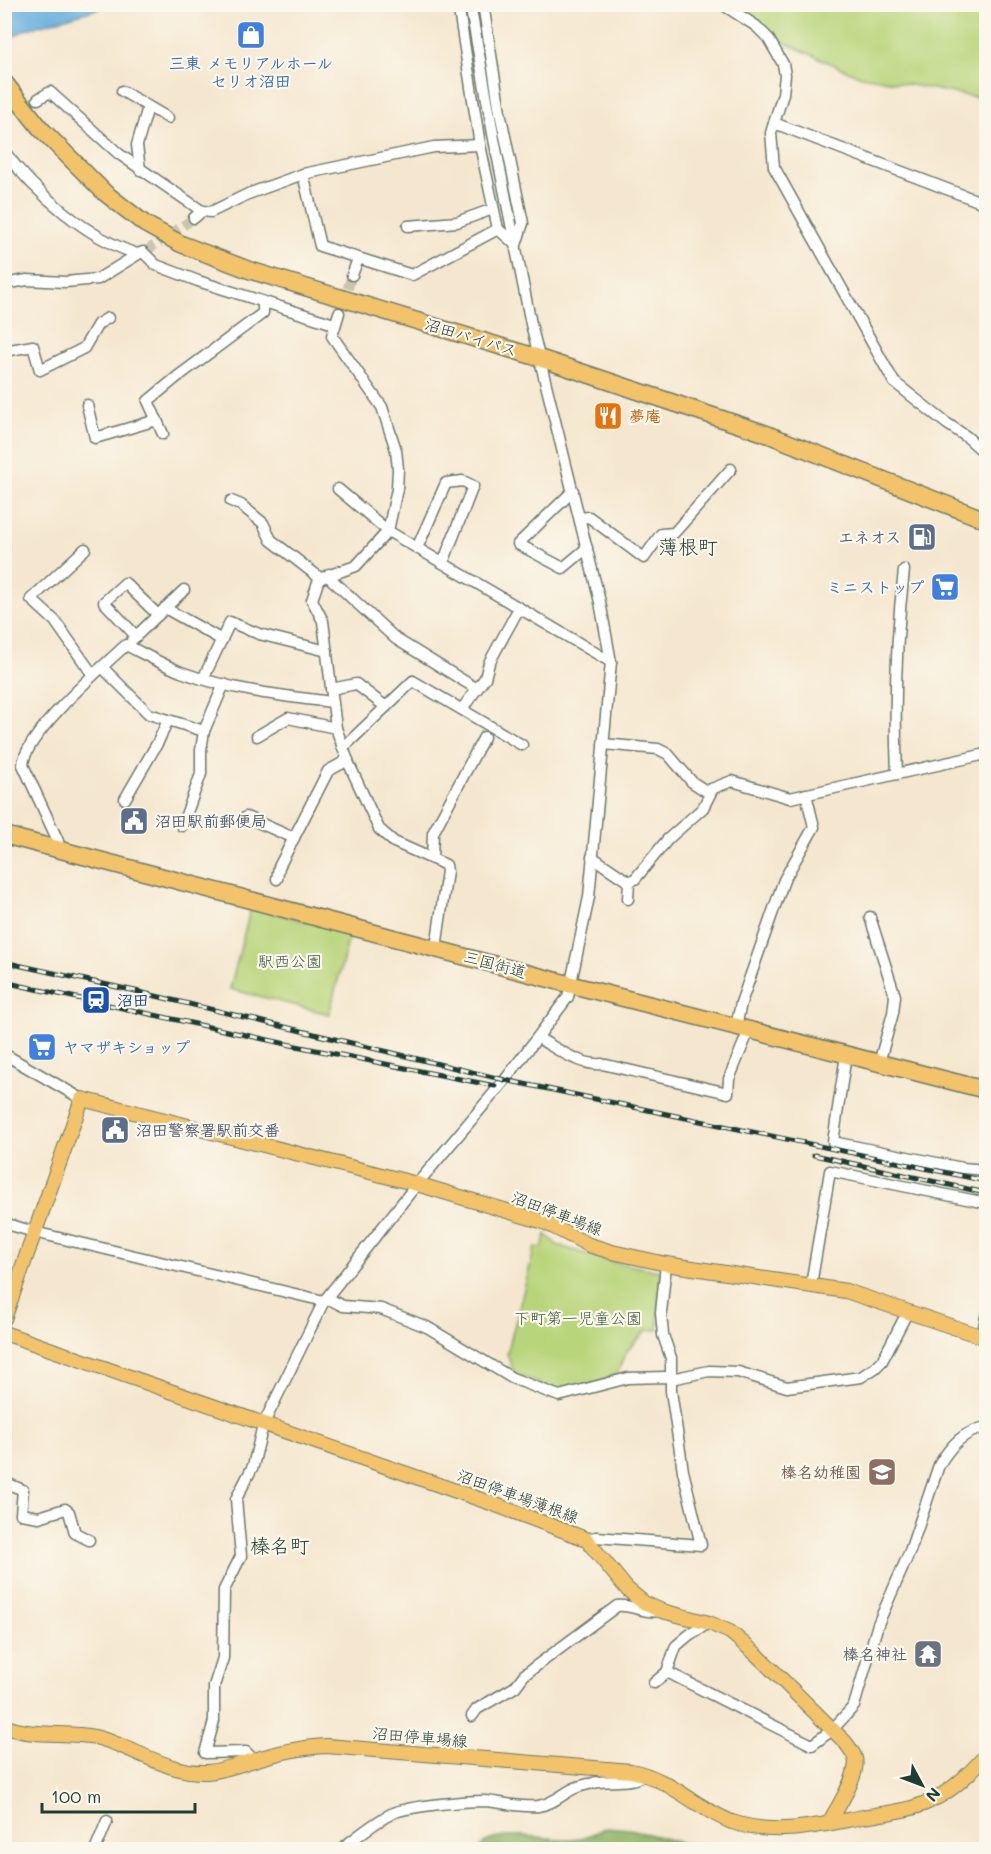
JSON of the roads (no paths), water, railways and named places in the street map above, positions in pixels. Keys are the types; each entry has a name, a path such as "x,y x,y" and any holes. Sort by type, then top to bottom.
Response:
{"highway":[{"name":"沼田バイパス","path":"4,82 61,150 105,193 145,224 202,254 539,358 764,433 987,520"},
{"name":"三国街道","path":"4,834 572,985 987,1090"}],"main road":[{"name":"沼田停車場線","path":"82,1099 417,1184 544,1222 589,1245 666,1264 846,1291 985,1337"},
{"path":"4,1319 82,1099"},
{"name":"沼田停車場薄根線","path":"4,1333 496,1505 586,1539 627,1589 644,1603 662,1611 709,1623 730,1632 756,1654 845,1742 856,1759 854,1775 829,1823"},
{"name":"沼田停車場線","path":"4,1726 36,1733 93,1737 120,1745 168,1766 193,1772 214,1771 298,1749 327,1746 616,1769 646,1774 660,1780 733,1822 763,1829 787,1830 829,1823"},
{"path":"829,1823 902,1810 930,1801 958,1783 987,1755"}],"street":[{"path":"458,4 480,145 493,209 498,229 516,245"},
{"path":"254,1760 246,1752 206,1753 214,1721 214,1686 223,1658 224,1590 241,1556 236,1499 253,1466 263,1425 324,1301 538,1038 568,997 589,897 611,662 600,602 539,358 494,139 470,4"},
{"path":"483,4 500,112 523,223 516,245"},
{"path":"722,4 756,26 768,38 783,64 785,75 783,94 771,133 774,167 894,382 987,454"},
{"path":"38,99 50,92 119,154 198,215 211,212 249,194 303,174 434,147 480,145"},
{"path":"122,92 168,118"},
{"path":"140,170 137,145 148,107"},
{"path":"774,123 987,204"},
{"path":"4,151 26,178 57,206 112,244 142,252 156,265 263,302 337,318 332,336 382,407 396,450 397,489 388,531 356,566 325,576 312,600 323,621 336,728 379,829 394,842 446,865 436,948"},
{"path":"303,174 320,246 412,275 498,229"},
{"path":"408,226 457,222 493,209"},
{"path":"4,284 27,280 65,282 98,279 142,252"},
{"path":"352,275 358,259"},
{"path":"163,434 148,401 263,313 263,302"},
{"path":"4,351 33,346 40,370 84,348 98,324 108,318"},
{"path":"87,405 95,438 157,420"},
{"path":"580,518 589,518 644,558 662,534 674,533 731,469"},
{"path":"417,548 447,483 463,481 473,486 443,563"},
{"path":"338,489 388,531 611,662"},
{"path":"573,490 518,544 563,568 587,548"},
{"path":"231,501 241,505 263,523 271,540 331,579 396,639 477,689"},
{"path":"85,549 32,599 55,621 93,675"},
{"path":"897,774 895,736 898,638 904,570"},
{"path":"136,636 104,602 125,583 162,612 222,640"},
{"path":"59,849 58,841 23,765 26,750 69,698 184,590"},
{"path":"462,709 485,678 489,663 519,608"},
{"path":"204,679 230,622 259,634 327,651"},
{"path":"126,645 179,671 204,679 261,694 332,702"},
{"path":"102,667 149,714 204,731"},
{"path":"342,746 348,743 413,681 522,745"},
{"path":"182,826 201,774 204,731 224,684"},
{"path":"331,690 356,684 386,706"},
{"path":"257,736 288,718 336,728"},
{"path":"125,799 168,720"},
{"path":"432,858 433,833 484,737"},
{"path":"603,744 658,749 668,754 692,782 706,791 732,781 790,798 987,754"},
{"path":"277,879 279,867 328,771 348,760"},
{"path":"629,882 635,879 668,839 703,808 712,790"},
{"path":"538,1038 562,1052 593,1065 602,1064 728,1093 729,1079 742,1029 741,1002 784,880 814,827 806,794"},
{"path":"246,817 294,838"},
{"path":"592,857 629,882"},
{"path":"628,899 629,882"},
{"path":"870,917 895,996 893,1013 879,1063"},
{"path":"4,1054 82,1099"},
{"path":"846,1055 833,1143 952,1166 987,1170"},
{"path":"811,1286 830,1171 985,1201"},
{"path":"4,1223 324,1301 331,1300 343,1306 381,1309 427,1327 512,1378 559,1396 628,1378 666,1377 671,1379 709,1371 738,1372 787,1387 861,1377 882,1361 908,1311"},
{"path":"586,1539 596,1537 701,1545 684,1471 671,1379 671,1358 663,1335 661,1312 666,1264"},
{"path":"985,1337 987,1317"},
{"path":"666,1672 812,1745 832,1730 854,1706 878,1624 910,1551 939,1465 946,1452 960,1437 970,1431 987,1427"},
{"path":"4,1482 23,1490 21,1514 39,1517 65,1509 69,1512 75,1533 89,1540"},
{"path":"472,1716 477,1709 515,1687 524,1675 617,1606 627,1605 650,1613 662,1611"},
{"path":"654,1683 666,1672 676,1646 709,1623"},
{"path":"340,1850 374,1824 394,1813 408,1809 482,1801 538,1806 551,1802 580,1786 638,1779 646,1774"},
{"path":"95,1850 107,1821"}],"water":[{"path":"5,4 112,5 24,30 5,42"}],"tunnel":[{"path":"4,115 38,99"},
{"path":"146,251 194,218"},
{"path":"343,303 352,275"},
{"path":"985,1198 986,1190"}],"railway":[{"path":"4,962 135,991 505,1080 986,1181"},
{"path":"4,982 291,1045 495,1086"},
{"path":"814,1155 986,1193"}],"place":[{"name":"三東 メモリアルホール セリオ沼田","path":"251,35"},
{"name":"夢庵","path":"608,416"},
{"name":"エネオス","path":"922,537"},
{"name":"ミニストップ","path":"945,587"},
{"name":"沼田駅前郵便局","path":"134,821"},
{"name":"沼田","path":"96,1000"},
{"name":"ヤマザキショップ","path":"42,1047"},
{"name":"沼田警察署駅前交番","path":"115,1130"},
{"name":"榛名幼稚園","path":"882,1472"},
{"name":"榛名神社","path":"928,1654"}],"district":[{"name":"薄根町","path":"688,547"},
{"name":"榛名町","path":"280,1546"}],"park label":[{"name":"駅西公園","path":"290,961"},
{"name":"下町第一児童公園","path":"578,1318"}]}
